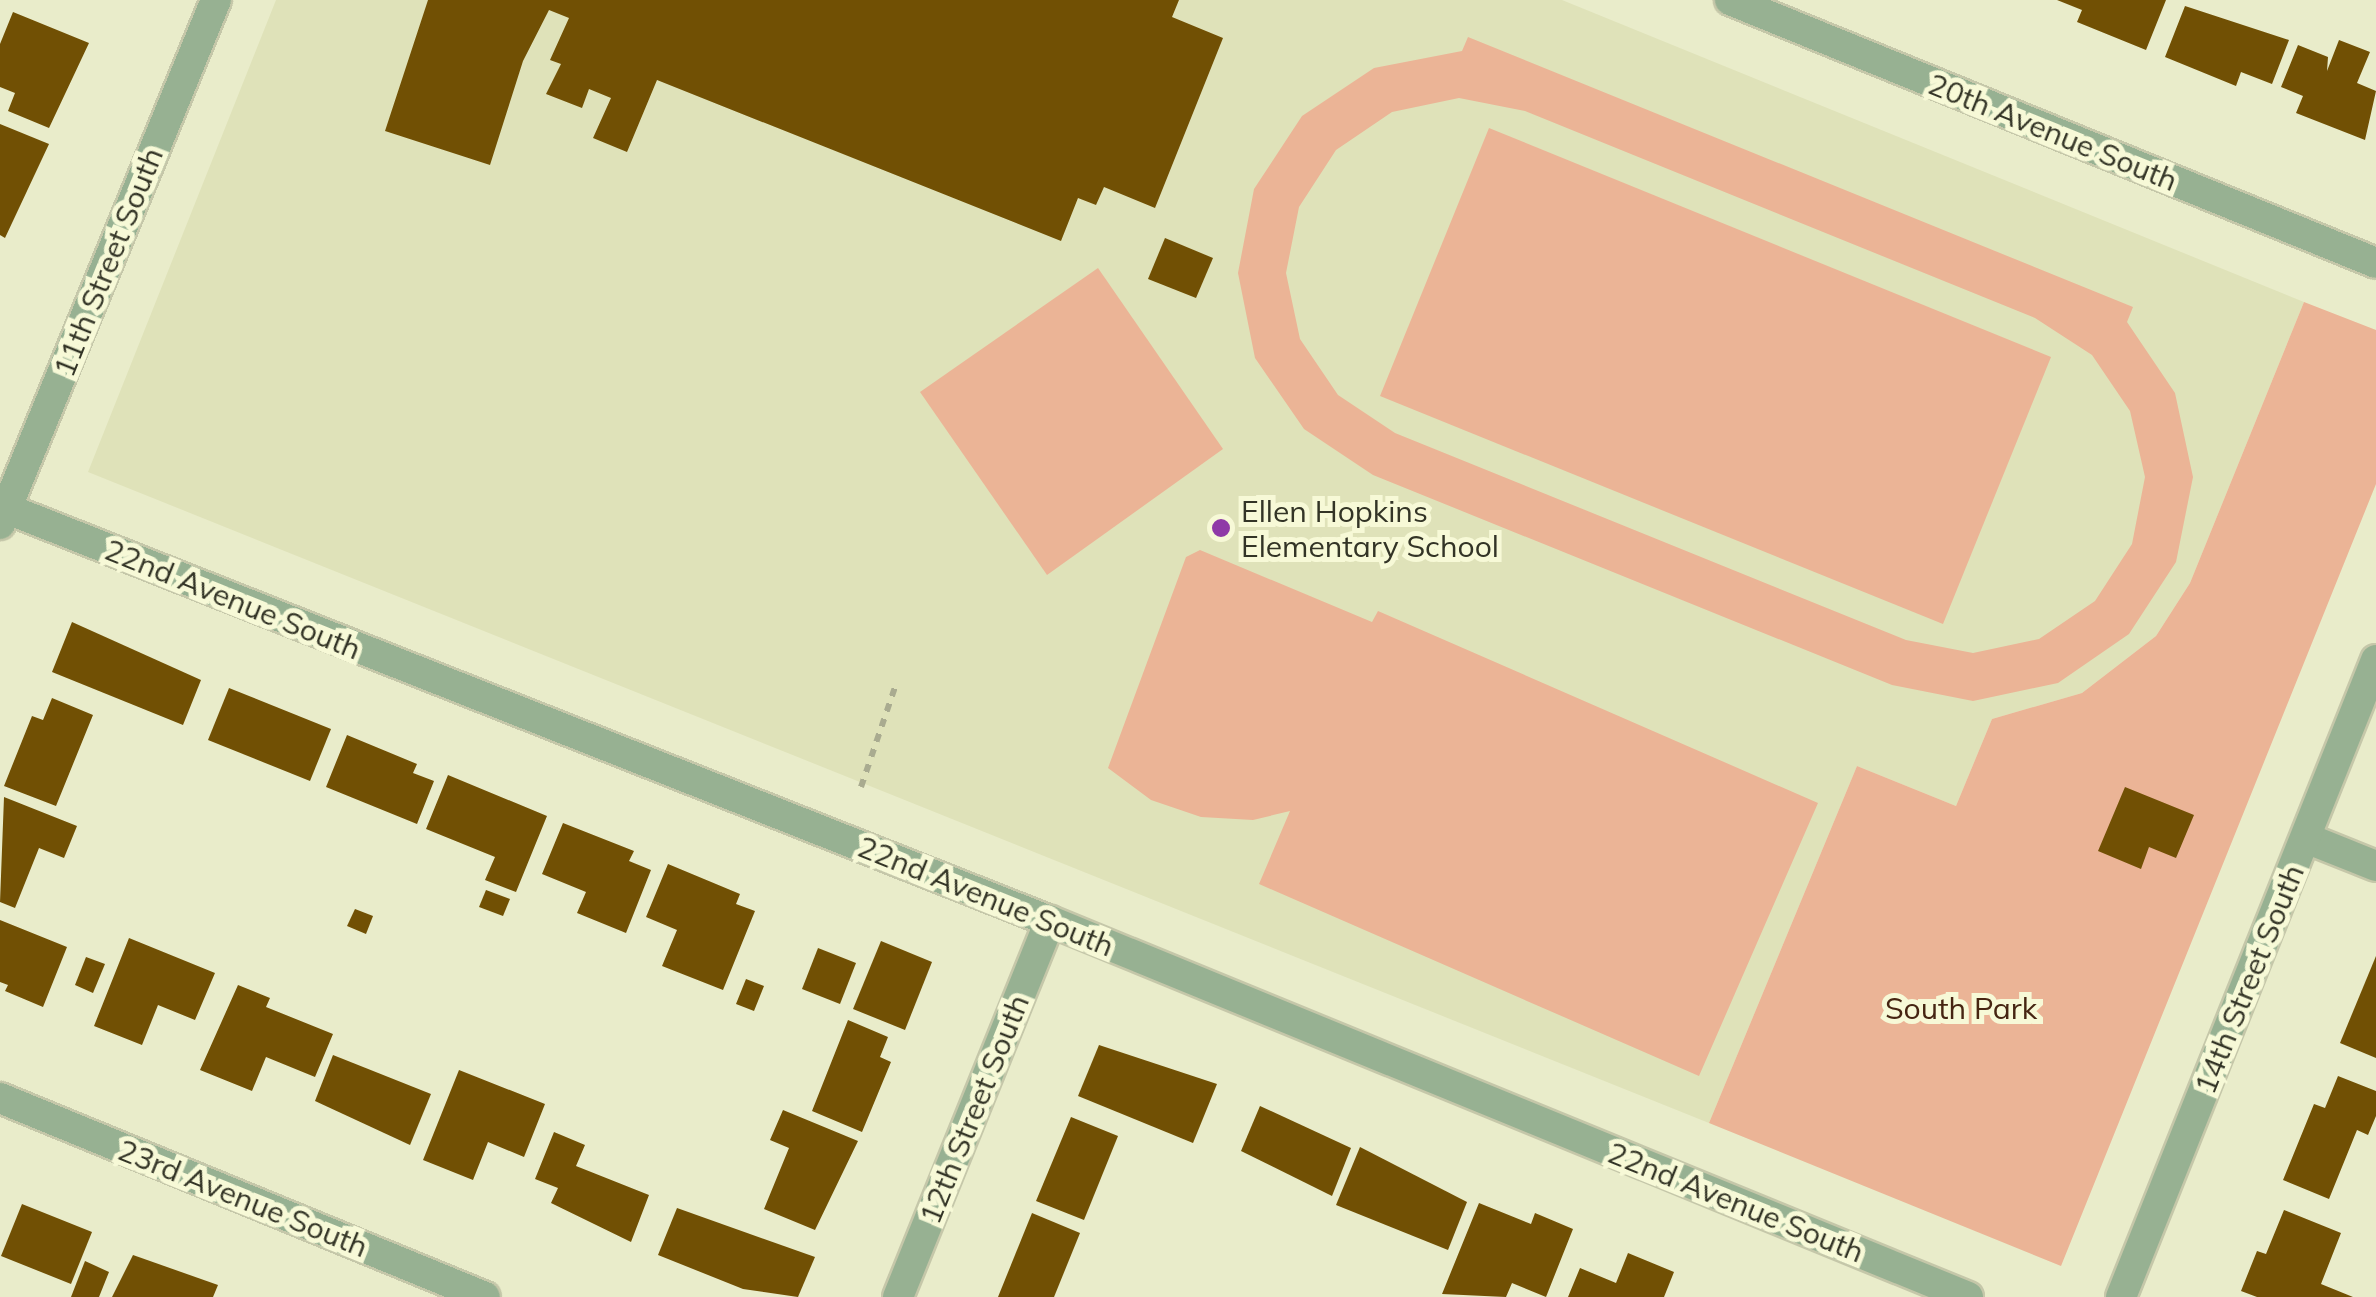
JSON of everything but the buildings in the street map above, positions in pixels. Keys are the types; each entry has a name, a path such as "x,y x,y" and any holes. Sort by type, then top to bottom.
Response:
{"street":[{"name":"11th Street South","path":"2,513 216,0"},
{"name":"20th Avenue South","path":"1730,0 2376,263"},
{"name":"22nd Avenue South","path":"2,513 1050,920 1968,1297"},
{"name":"14th Street South","path":"2121,1297 2376,660"},
{"path":"2306,838 2376,866"},
{"name":"12th Street South","path":"898,1297 1050,920"},
{"name":"23rd Avenue South","path":"0,1098 485,1297"}],"path":[{"path":"861,787 895,687"}],"shaded area":[{"name":"Ellen Hopkins Elementary School","path":"276,0 1562,0 2304,302 2190,583 2156,636 2082,693 1992,719 1956,806 1857,766 1709,1123 88,472"}],"green space":[{"path":"1468,37 2133,307 2127,322 2175,393 2193,477 2176,562 2129,634 2058,683 1973,701 1892,685 1373,475 1304,429 1255,358 1238,273 1254,189 1302,116 1374,68 1462,51","holes":["1459,98 1525,111 2035,318 2092,355 2130,411 2145,477 2132,544 2095,601 2039,639 1973,653 1906,640 1395,433 1338,395 1300,339 1286,273 1299,207 1336,150 1392,112"]},
{"path":"1489,128 2051,357 1943,624 1380,396"},
{"path":"1098,268 1223,449 1047,575 920,392"},
{"name":"South Park","path":"2304,302 2376,330 2376,484 2061,1266 1709,1123 1857,766 1956,806 1992,719 2082,693 2156,636 2190,583"},
{"path":"1200,550 1372,622 1378,611 1818,803 1699,1076 1259,884 1290,811 1253,820 1201,817 1151,800 1108,768 1186,557"}],"place":[{"name":"Ellen Hopkins Elementary School","path":"1221,528"}]}
